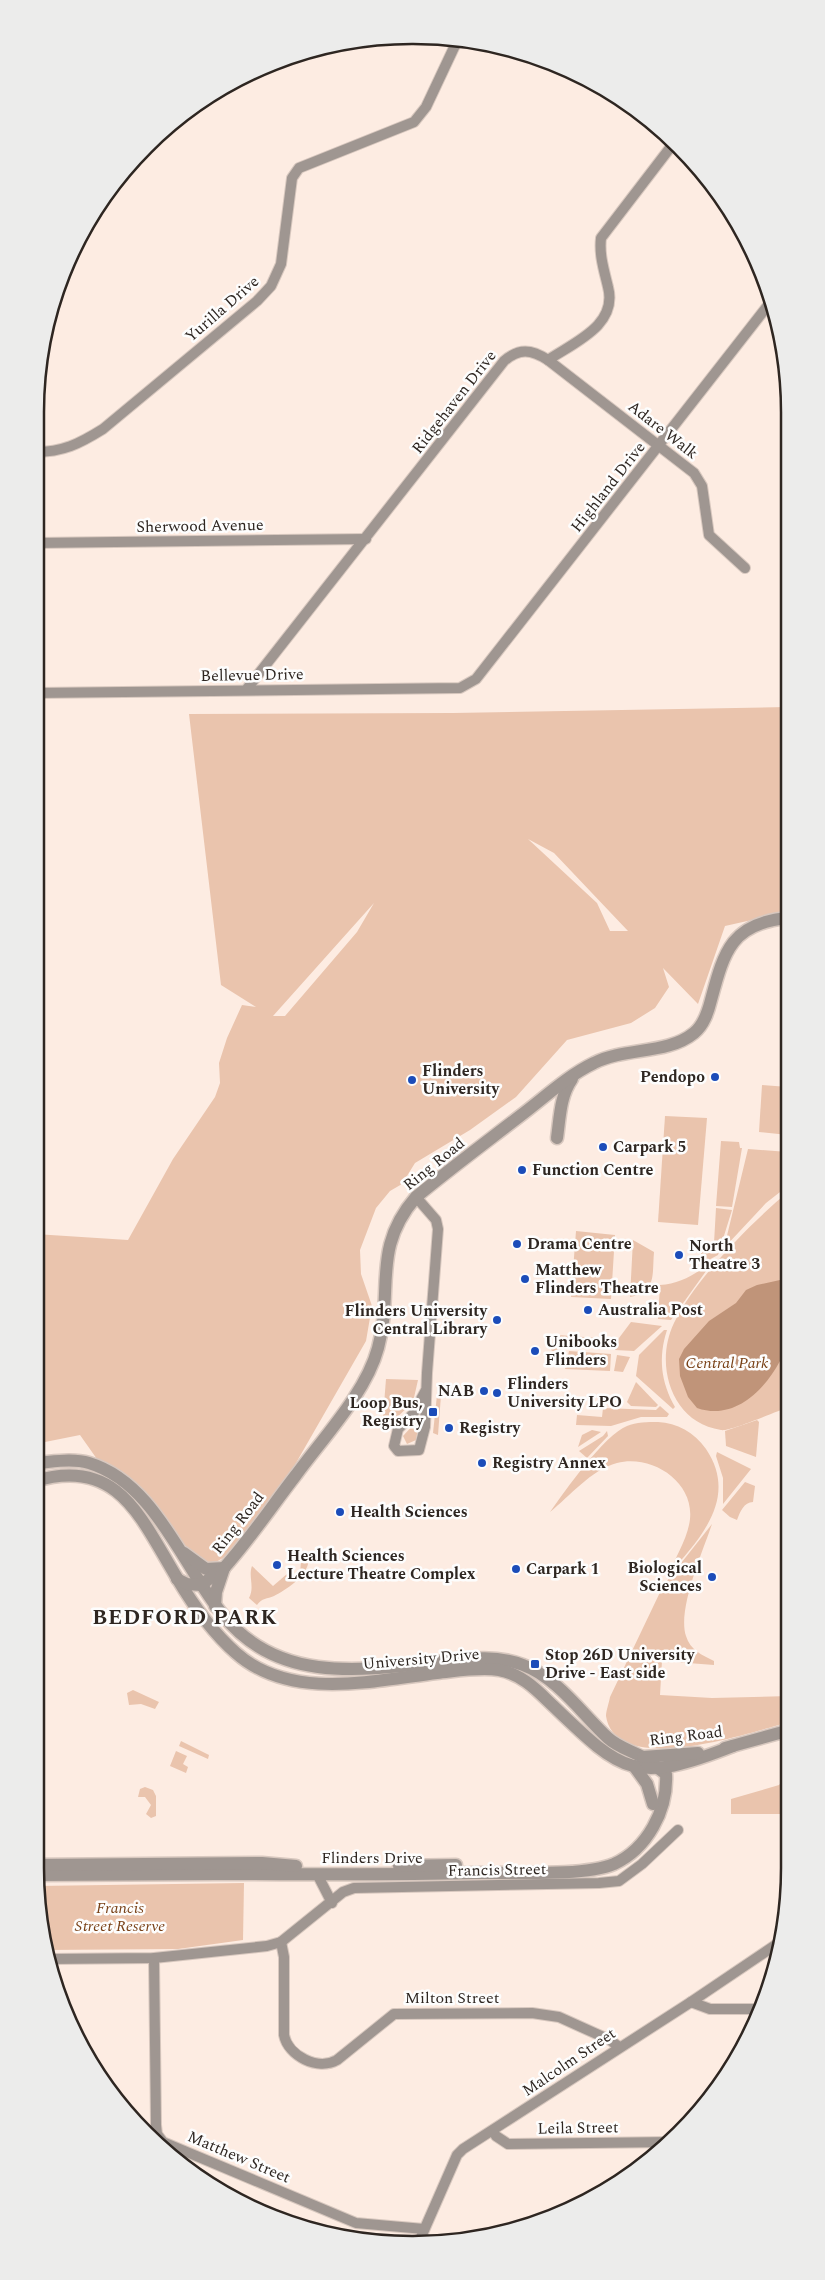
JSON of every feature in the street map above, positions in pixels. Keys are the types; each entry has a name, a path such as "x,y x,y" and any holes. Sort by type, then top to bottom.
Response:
{"street":[{"name":"Yurilla Drive","path":"44,452 56,452 83,442 103,429 257,301 271,286 281,264 292,178 299,168 414,122 426,106 454,46"},
{"path":"548,360 598,325 608,314 611,299 599,252 601,238 670,149"},
{"name":"Highland Drive","path":"468,684 476,679 766,308"},
{"name":"Ridgehaven Drive","path":"246,690 504,361 514,353 525,350 537,353 548,360"},
{"name":"Adare Walk","path":"548,360 694,473 702,486 709,535 744,568"},
{"name":"Sherwood Avenue","path":"44,543 366,539"},
{"name":"Bellevue Drive","path":"44,693 460,688 468,684"},
{"name":"Ring Road","path":"201,1585 224,1568 333,1425 365,1378 379,1343 387,1258 393,1230 404,1211 416,1197 575,1074 603,1058 670,1045 690,1036 701,1026 724,955 736,938 758,923 781,919"},
{"path":"557,1138 566,1088 575,1074"},
{"path":"416,1197 436,1220 438,1229 425,1427 421,1447 416,1452 398,1450 394,1446 396,1432 413,1414 426,1390"},
{"name":"University Drive","path":"44,1462 87,1462 115,1473 146,1501 215,1606 237,1632 254,1645 283,1659 306,1666 355,1670 488,1658 522,1664 536,1671 556,1686 594,1724 639,1762"},
{"name":"University Drive","path":"44,1479 65,1475 78,1476 102,1483 116,1491 135,1509 177,1579 207,1623 232,1649 262,1670 302,1683 374,1680 472,1669 508,1672 520,1677 533,1686 574,1726 608,1755 659,1769"},
{"path":"178,1549 206,1569 224,1568 216,1592 215,1606"},
{"path":"177,1579 201,1585 198,1599 203,1610 232,1649"},
{"path":"574,1726 583,1723 594,1724"},
{"name":"Ring Road","path":"659,1769 781,1733"},
{"name":"Ring Road","path":"639,1762 691,1758"},
{"name":"Flinders Drive","path":"44,1875 431,1874 596,1869 620,1860 637,1849 646,1839 659,1811 665,1790 691,1758"},
{"path":"639,1762 653,1804"},
{"path":"659,1769 666,1774 665,1790"},
{"name":"Flinders Drive","path":"44,1865 262,1863 304,1866 586,1864 612,1857 633,1844 644,1830 653,1804 659,1769"},
{"name":"Francis Street","path":"55,1959 154,1958 267,1946 281,1942 332,1903 343,1892 354,1888 619,1881 642,1864 678,1830"},
{"path":"317,1874 332,1903"},
{"name":"Milton Street","path":"281,1942 284,1957 284,2035 286,2046 294,2053 317,2064 329,2065 337,2060 394,2014 532,2013 559,2017 610,2040 619,2047"},
{"name":"Malcolm Street","path":"421,2236 457,2154 463,2148 493,2131 772,1947"},
{"name":"Matthew Street","path":"154,1958 157,2133"},
{"path":"691,2002 710,2009 753,2009"},
{"name":"Leila Street","path":"493,2131 496,2136 508,2144 659,2142"},
{"name":"Matthew Street","path":"168,2144 356,2223 424,2229"}],"green space":[{"path":"781,707 781,914 725,926 698,1004 663,968 669,987 655,1008 631,1023 567,1040 516,1097 470,1130 415,1163 402,1184 390,1191 376,1208 360,1250 361,1274 372,1306 366,1341 269,1510 223,1558 208,1564 178,1549 146,1501 104,1469 80,1435 44,1442 44,1235 128,1240 173,1159 215,1097 220,1083 219,1063 227,1038 242,1005 256,1007 221,985 189,714 453,713","holes":["528,839 554,853 628,931 610,931 597,903","374,903 357,932 285,1016 273,1016"]},
{"path":"762,1085 781,1086 781,1134 759,1132"},
{"path":"665,1116 707,1118 698,1225 658,1222"},
{"path":"721,1141 739,1142 740,1148 742,1148 732,1207 716,1206"},
{"path":"748,1149 781,1151 781,1191 766,1203 724,1248"},
{"name":"Central Park","path":"781,1198 781,1410 743,1425 721,1430 704,1425 690,1416 679,1404 671,1389 667,1373 668,1339 683,1306 695,1288 725,1252"},
{"path":"716,1208 732,1210 718,1255 701,1264 701,1242 714,1243"},
{"path":"576,1231 615,1235 611,1299 571,1297"},
{"path":"633,1240 654,1252 653,1275 645,1291 630,1297"},
{"path":"714,1260 671,1320 658,1319 660,1285 688,1277"},
{"path":"631,1322 662,1326 634,1351 615,1350 616,1342"},
{"path":"664,1330 667,1330 662,1350 662,1370 670,1398 675,1407 673,1409 636,1376 639,1355"},
{"path":"558,1335 611,1339 610,1348 563,1346 556,1353 551,1350 551,1345"},
{"path":"569,1351 611,1354 610,1371 565,1369"},
{"path":"617,1355 630,1357 623,1372 614,1371"},
{"path":"386,1379 418,1380 413,1402 390,1424 383,1417"},
{"path":"636,1382 658,1405 656,1407 631,1406 627,1402"},
{"path":"437,1395 441,1395 438,1435 433,1433"},
{"path":"660,1406 669,1414 667,1417 641,1417 611,1426 576,1425 577,1415 602,1417 603,1408 656,1410"},
{"path":"757,1420 759,1422 756,1457 726,1446 725,1431"},
{"path":"646,1422 678,1426 691,1433 701,1443 715,1467 718,1484 717,1501 703,1532 668,1575 687,1533 690,1519 689,1505 685,1493 678,1482 668,1473 656,1467 630,1461 607,1466 581,1484 550,1512 586,1464 607,1440 627,1426"},
{"path":"415,1423 418,1428 416,1440 407,1444 403,1436"},
{"path":"592,1430 601,1432 578,1447 582,1435"},
{"path":"607,1431 608,1436 587,1458 579,1451 603,1436"},
{"path":"717,1452 751,1469 723,1504 723,1478 716,1456"},
{"path":"745,1482 755,1486 753,1502 745,1506 737,1520 722,1510"},
{"path":"712,1524 692,1580 684,1625 690,1645 705,1657 714,1661 714,1665 662,1661 660,1695 712,1698 781,1696 781,1725 718,1741 659,1748 634,1745 615,1735 606,1716 610,1697 663,1586"},
{"path":"304,1559 308,1564 306,1569 289,1587 257,1605 249,1598 251,1594 252,1566 273,1586 287,1574 300,1574 301,1561"},
{"path":"133,1690 159,1702 155,1709 141,1704 129,1705 127,1693"},
{"path":"181,1741 209,1755 208,1759 179,1746"},
{"path":"176,1751 187,1756 183,1764 188,1767 186,1773 170,1766"},
{"path":"781,1783 781,1814 731,1814 731,1799 779,1785"},
{"path":"145,1787 153,1790 156,1796 156,1816 151,1818 146,1814 151,1805 145,1797 138,1797 140,1789"},
{"name":"Francis Street Reserve","path":"244,1883 243,1940 178,1949 53,1950 47,1916 45,1886"}],"shaded area":[{"path":"781,1280 781,1360 765,1383 746,1401 735,1407 723,1410 711,1411 697,1408 688,1397 680,1376 679,1359 684,1349 709,1321 736,1303 746,1290 757,1285"}],"place":[{"name":"Pendopo","path":"715,1077"},
{"name":"Flinders University","path":"412,1080"},
{"name":"Carpark 5","path":"603,1147"},
{"name":"Function Centre","path":"522,1170"},
{"name":"Drama Centre","path":"517,1244"},
{"name":"North Theatre 3","path":"679,1255"},
{"name":"Matthew Flinders Theatre","path":"525,1279"},
{"name":"Australia Post","path":"588,1310"},
{"name":"Flinders University Central Library","path":"497,1320"},
{"name":"Unibooks Flinders","path":"535,1351"},
{"name":"NAB","path":"484,1391"},
{"name":"Flinders University LPO","path":"497,1393"},
{"name":"Loop Bus, Registry","path":"433,1412"},
{"name":"Registry","path":"449,1428"},
{"name":"Registry Annex","path":"482,1463"},
{"name":"Health Sciences","path":"340,1512"},
{"name":"Health Sciences Lecture Theatre Complex","path":"277,1565"},
{"name":"Carpark 1","path":"516,1569"},
{"name":"Biological Sciences","path":"712,1577"},
{"name":"Stop 26D University Drive - East side","path":"535,1664"}],"district":[{"name":"BEDFORD PARK","path":"185,1618"}]}
